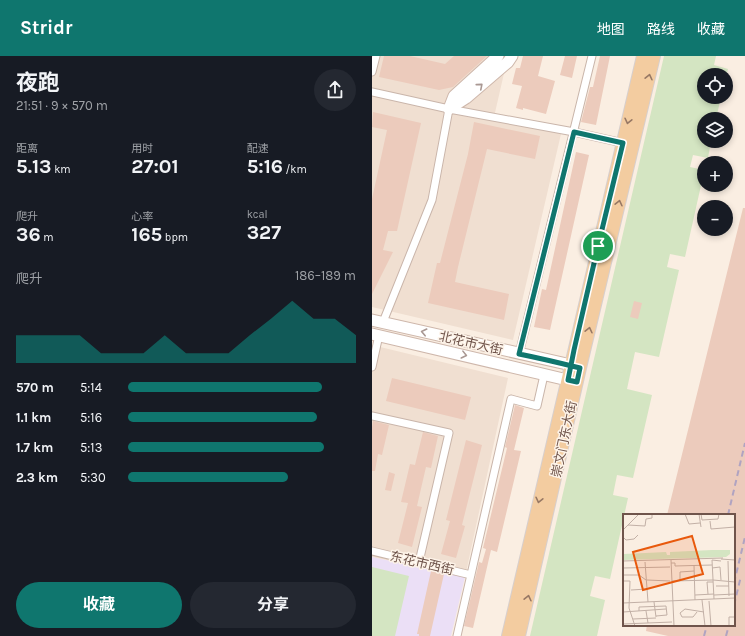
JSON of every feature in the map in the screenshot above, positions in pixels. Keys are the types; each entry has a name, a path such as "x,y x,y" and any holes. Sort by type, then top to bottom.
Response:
{"main road":[{"path":"449,109 454,96 498,56"},
{"path":"449,109 466,98 508,62 512,56"},
{"path":"572,381 643,56"},
{"path":"575,366 654,56"},
{"name":"北花市大街","path":"378,321 575,366"},
{"name":"北花市大街","path":"376,334 572,381"},
{"name":"崇文门东大街","path":"508,636 572,381"},
{"name":"崇文门东大街","path":"520,636 572,381"}],"street":[{"path":"372,72 376,56"},
{"path":"519,354 592,56"},
{"path":"372,92 449,109 574,132 623,143"},
{"path":"378,321 432,200 449,109"},
{"path":"372,367 376,334"},
{"path":"457,636 511,399 537,406 544,375"},
{"path":"372,416 449,433 420,562"},
{"name":"东花市西街","path":"372,551 471,575"}],"shaded area":[{"path":"372,56 508,56 494,117 561,134 513,340 372,307"},
{"path":"372,345 508,378 465,577 372,557"},
{"path":"372,557 465,577 451,636 372,636"}],"green space":[{"path":"664,56 716,56 714,65 724,68 697,68 697,104 719,104 718,112 697,112 697,148 710,148 708,156 693,155 690,167 697,168 697,192 700,192 685,257 670,254 667,267 679,270 659,357 635,352 627,389 652,395 633,478 617,475 613,495 628,498 624,514 623,514 623,520 610,579 595,576 590,596 605,600 597,636 530,636"},
{"path":"372,567 409,576 395,636 372,636"}],"building":[{"path":"384,56 410,56 445,64 454,56 487,56 453,87 439,90 379,77"},
{"path":"523,56 543,56 538,76 555,81 546,114 523,108 523,110 516,108 522,86 512,84 516,68 520,68"},
{"path":"565,56 577,56 572,78 560,75"},
{"path":"600,56 610,56 596,125 581,122 590,87 593,87"},
{"path":"373,112 421,123 397,231 388,231 383,250 393,252 372,294 372,199 387,130 372,127"},
{"path":"474,122 540,136 535,159 487,149 455,282 509,294 504,320 428,303 437,263 440,263 468,154"},
{"path":"576,152 589,155 550,330 534,327 542,289 546,290"},
{"path":"743,208 745,208 745,636 668,636 646,631 647,626 735,626 735,514 667,514"},
{"path":"634,301 642,303 638,319 630,317"},
{"path":"392,378 471,397 465,420 386,401"},
{"path":"515,405 524,408 514,450 521,451 497,552 491,550 473,628 464,626 479,562 482,563 486,549 483,548 507,448 505,447"},
{"path":"373,421 389,425 382,455 378,454 375,471 372,471"},
{"path":"423,432 438,436 431,468 426,467 417,506 422,507 412,547 398,543 408,503 401,502 410,464 415,465"},
{"path":"466,440 482,445 462,525 465,526 456,558 441,554 450,521 446,520"},
{"path":"389,472 395,474 391,491 385,490"},
{"path":"431,571 444,574 430,636 419,636 419,634 417,634"}],"railway":[{"path":"728,514 745,443"},
{"path":"735,579 745,537"},
{"path":"735,601 741,576"},
{"path":"704,636 707,626"},
{"path":"726,636 729,626"}],"route":[{"path":"598,246 574,350 573,355 571,365 568,380 577,382 580,368 571,365 519,354 574,132 623,143 598,246"}]}
